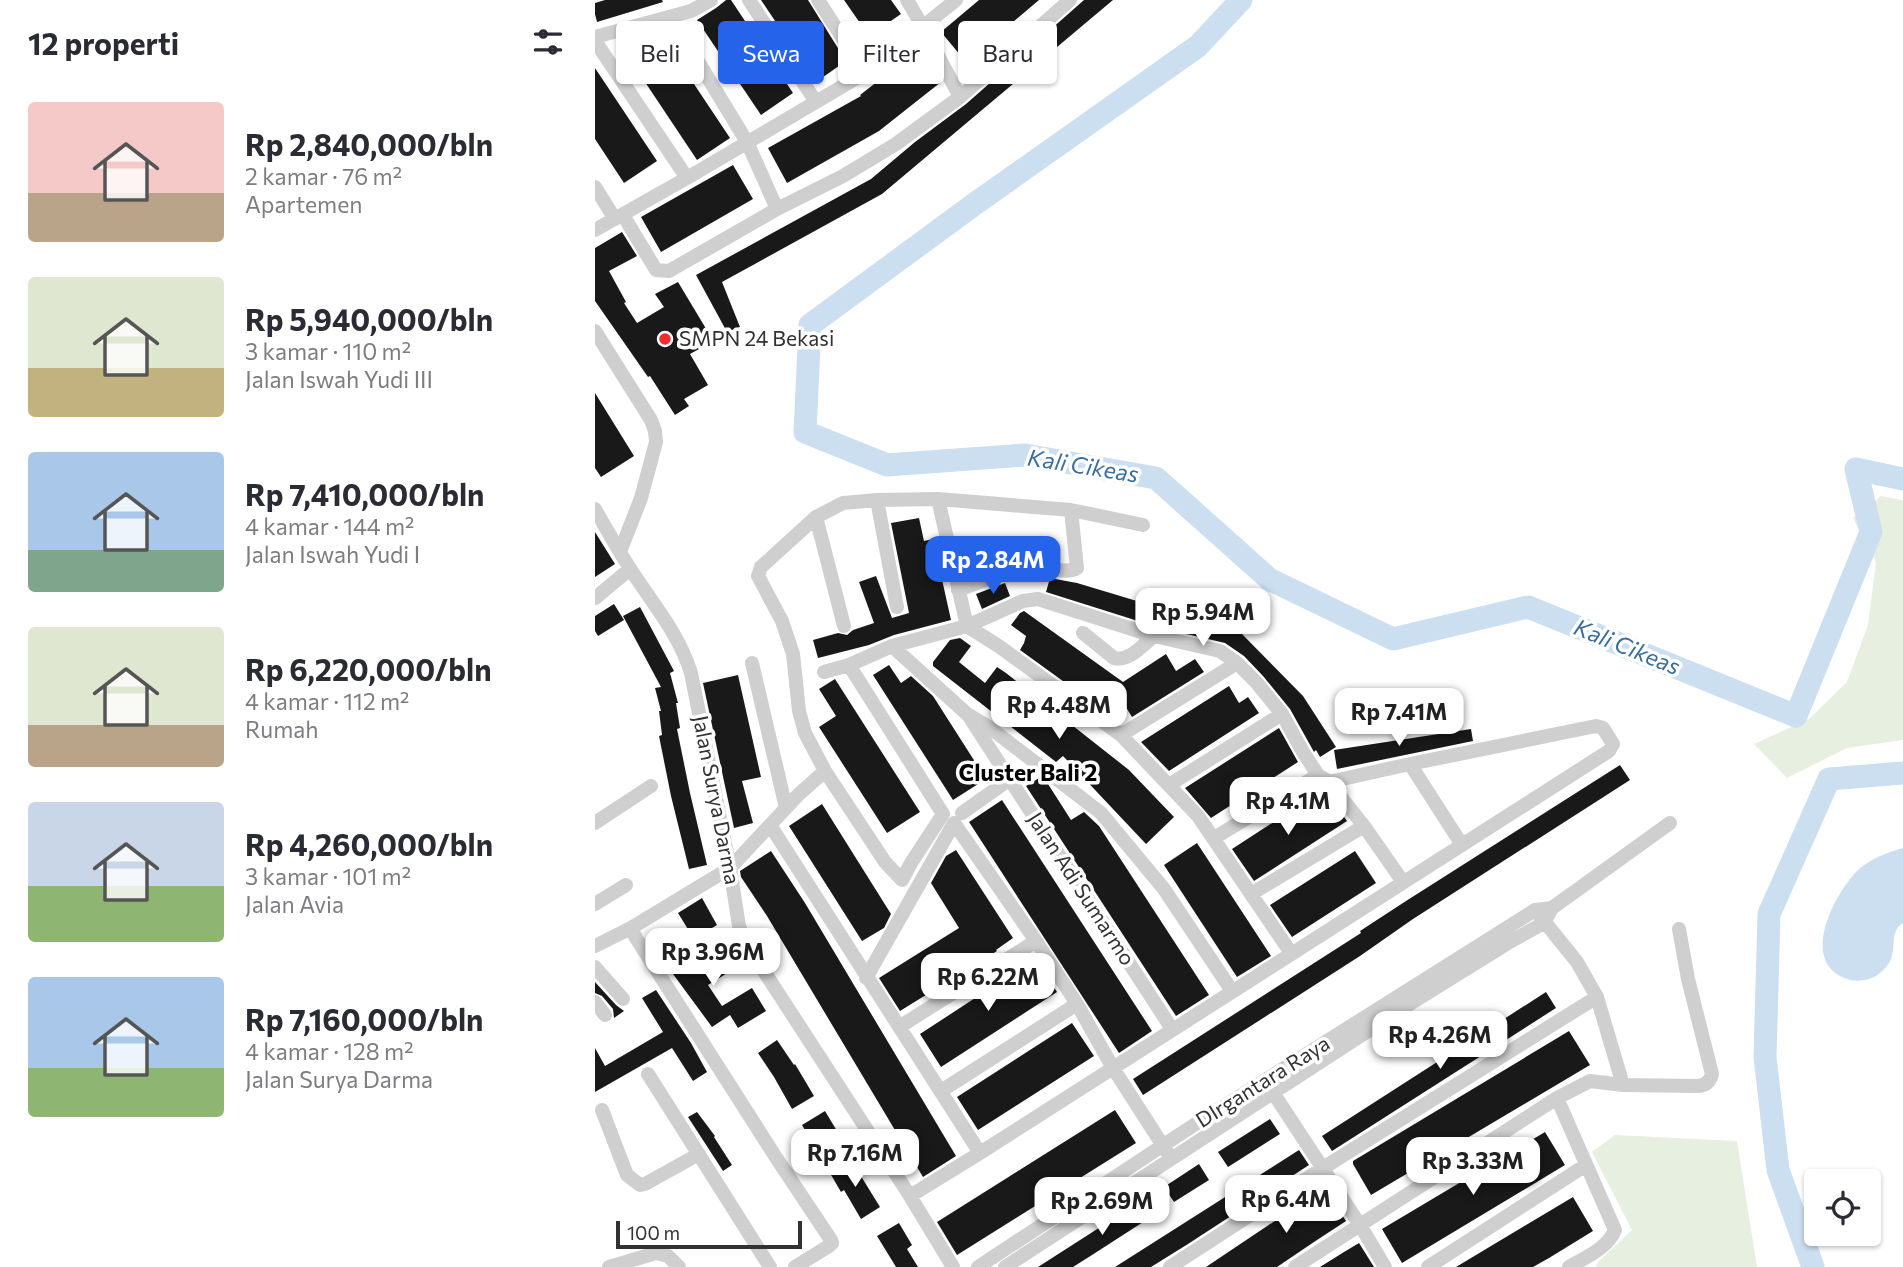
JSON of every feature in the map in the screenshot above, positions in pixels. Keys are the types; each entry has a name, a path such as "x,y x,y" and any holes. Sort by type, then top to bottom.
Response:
{"street":[{"path":"687,178 595,39 691,11 711,0"},
{"path":"748,0 815,102"},
{"path":"818,0 838,31"},
{"path":"907,0 919,21"},
{"path":"930,21 956,0"},
{"path":"595,187 656,270 669,271 896,144 960,97 1070,0"},
{"path":"671,17 747,142 777,209"},
{"path":"944,67 960,97"},
{"path":"595,230 846,84"},
{"path":"595,331 652,420 655,431 656,442 641,498 620,552"},
{"path":"938,499 967,626 1121,735 1198,816 1291,953"},
{"path":"849,665 943,814 902,880 885,862 825,771 806,733 799,710 793,654 782,621 758,576 761,567 816,517 843,503 938,499 1071,510 1143,525"},
{"path":"877,500 897,607"},
{"name":"Jalan Surya Darma","path":"595,509 686,656 730,868 739,926 745,942 953,1267"},
{"path":"958,590 1017,570 1041,567 1072,571 1077,568 1071,510"},
{"path":"816,517 844,626"},
{"path":"595,598 631,569"},
{"path":"824,672 849,665 892,646 967,626 1023,601 1038,599 1154,636 1220,651 1256,682 1282,714 1303,751 1364,826 1403,882"},
{"path":"1083,633 1120,659 1128,657 1154,636"},
{"path":"892,646 967,714 989,727 1101,813 1164,889 1232,991"},
{"path":"752,663 786,808"},
{"path":"1121,735 1237,663"},
{"name":"Jalan Adi Sumarmo","path":"967,714 1172,1029"},
{"path":"1169,785 1282,714"},
{"path":"910,1196 1609,751 1613,744 1603,728 1596,726 1324,779 1214,838"},
{"path":"1410,764 1462,845"},
{"path":"596,943 631,928 730,868 825,771"},
{"path":"963,813 1010,779"},
{"path":"595,823 651,786"},
{"path":"866,978 954,823 1037,941 1171,1159"},
{"name":"DIrgantara Raya","path":"1405,1000 1544,923 1552,908 1671,824"},
{"path":"770,825 980,1153"},
{"path":"1251,894 1364,826"},
{"path":"595,904 626,884"},
{"name":"DIrgantara Raya","path":"1005,1267 1171,1159 1269,1088 1405,1000 1535,910 1552,908"},
{"path":"1535,910 1577,962 1597,997 1623,1085"},
{"path":"631,928 831,1240 832,1243 795,1267"},
{"path":"1295,1267 1557,1098 1590,1081 1623,1085 1701,1086 1710,1080 1712,1074 1688,979 1679,929"},
{"path":"899,1027 1037,941"},
{"path":"595,967 622,999"},
{"path":"1170,1267 1597,997"},
{"path":"595,1002 605,1015"},
{"path":"941,1091 1077,1004"},
{"path":"648,1074 770,1267"},
{"path":"1269,1088 1385,1267"},
{"name":"DIrgantara Raya","path":"978,1267 1163,1145 1269,1088"},
{"path":"1557,1098 1615,1230 1602,1247 1569,1267"},
{"path":"602,1110 627,1175 640,1185 645,1185 699,1154"},
{"path":"1428,1267 1586,1165"},
{"path":"1088,1193 1097,1207"},
{"path":"610,1267 664,1253 679,1267"}],"green space":[{"path":"1881,496 1903,500 1903,740 1847,748 1787,778 1754,744 1809,719 1847,682 1868,625 1876,562 1853,518"},
{"path":"1615,1135 1737,1141 1757,1267 1596,1267 1632,1230 1592,1152"}],"water":[{"path":"1903,848 1903,923 1895,933 1891,960 1873,977 1861,981 1850,980 1834,972 1826,960 1823,946 1830,914 1847,883 1861,867 1878,857"}],"building":[{"path":"605,0 663,2 597,22 595,3"},
{"path":"726,0 731,0 745,21 718,21 718,51 704,30 704,21 697,20"},
{"path":"761,0 808,0 821,21 775,21"},
{"path":"844,0 891,0 901,14 891,21 859,21"},
{"path":"979,0 1039,0 1014,21 958,21 958,52 944,36 944,29"},
{"path":"1084,0 1113,0 1057,47 1057,24"},
{"path":"824,26 838,48 838,67 824,76"},
{"path":"595,68 657,161 624,183 595,139"},
{"path":"646,84 694,84 730,138 697,160"},
{"path":"740,84 787,84 793,93 761,115"},
{"path":"874,84 938,84 879,131 787,183 768,148 860,95"},
{"path":"989,84 1013,84 882,194 722,282 740,327 727,332 696,275 871,179"},
{"path":"733,165 753,199 661,252 641,217"},
{"path":"622,232 637,256 609,271 637,323 664,307 655,294 678,282 711,337 705,339 708,344 690,354 708,385 684,399 689,406 675,415 595,301 595,248"},
{"path":"595,393 634,456 601,477 595,468"},
{"path":"919,518 924,541 933,539 951,620 818,658 813,640 838,633 847,635 853,630 874,623 859,582 876,576 892,618 909,613 891,523"},
{"path":"595,532 615,564 595,577"},
{"path":"975,537 977,547 998,542 1003,560 964,570 957,541"},
{"path":"1050,578 1077,583 1240,632 1303,696 1336,747 1320,757 1316,750 1314,752 1290,709 1244,656 1225,643 1157,627 1046,592"},
{"path":"1005,583 1010,596 982,609 976,594"},
{"path":"614,604 624,620 598,636 595,631 595,616"},
{"path":"640,607 674,671 670,673 678,703 680,728 677,729 707,865 689,869 659,736 662,735 661,711 655,688 661,687 623,616"},
{"path":"1024,611 1123,682 1166,654 1176,671 1195,659 1204,672 1132,717 1124,704 1114,718 1020,650 1026,636 1011,625"},
{"path":"960,638 971,646 959,662 985,683 997,667 1006,673 1129,770 1174,817 1146,844 1063,756 1056,762 933,666 933,662 950,640"},
{"path":"889,665 901,683 911,676 933,696 986,779 953,800 873,675"},
{"path":"738,675 761,777 742,781 753,823 734,828 703,683"},
{"path":"835,679 920,812 887,833 819,727 836,716 819,689"},
{"path":"1229,686 1239,703 1248,697 1259,713 1169,771 1141,742"},
{"path":"1279,728 1298,762 1211,818 1185,788"},
{"path":"1471,729 1473,741 1337,769 1334,750"},
{"path":"1620,765 1630,780 1143,1095 1133,1079"},
{"path":"1039,778 1048,784 1071,820 1084,812 1099,826 1209,995 1176,1016 1026,786"},
{"path":"1317,794 1328,811 1336,806 1347,821 1254,881 1232,849"},
{"path":"1002,800 1152,1031 1119,1053 969,822"},
{"path":"822,804 891,914 884,928 862,941 789,826"},
{"path":"1197,843 1271,956 1237,977 1164,865"},
{"path":"956,850 1013,938 997,951 900,1011 879,978 959,928 931,883 946,856"},
{"path":"771,851 805,903 956,1156 923,1177 741,877 740,871"},
{"path":"1355,851 1376,883 1292,937 1270,905"},
{"path":"702,898 717,925 694,939 678,913"},
{"path":"678,946 692,966 720,949 732,970 708,985 722,1006 752,988 766,1011 738,1028 730,1015 712,1027 663,956"},
{"path":"1035,959 1057,992 941,1067 920,1034"},
{"path":"595,982 624,1011 614,1018 613,1009 602,996 595,993"},
{"path":"656,990 707,1072 693,1081 672,1048 595,1092 595,1048 605,1066 663,1032 642,998"},
{"path":"1546,992 1556,1008 1332,1151 1322,1136"},
{"path":"1072,1023 1094,1056 978,1130 957,1097"},
{"path":"1569,1031 1590,1065 1371,1195 1353,1161"},
{"path":"777,1040 814,1096 792,1109 758,1053"},
{"path":"1115,1110 1136,1143 957,1255 937,1222"},
{"path":"825,1111 837,1131 814,1145 802,1125"},
{"path":"697,1112 732,1165 723,1171 688,1117"},
{"path":"1270,1119 1280,1134 1228,1167 1218,1152"},
{"path":"1545,1132 1565,1165 1402,1263 1382,1229"},
{"path":"1299,1150 1309,1165 1188,1244 1151,1267 1115,1267"},
{"path":"851,1160 880,1207 861,1219 844,1190 841,1192 830,1173"},
{"path":"1199,1164 1209,1180 1174,1202 1164,1187"},
{"path":"1324,1188 1346,1221 1277,1267 1206,1267"},
{"path":"1573,1197 1593,1231 1549,1258 1533,1267 1456,1267"},
{"path":"1144,1199 1154,1215 1092,1255 1073,1267 1038,1267"},
{"path":"899,1223 912,1245 907,1249 918,1267 896,1267 877,1236"},
{"path":"1359,1243 1374,1267 1320,1267 1344,1252"}],"waterway":[{"name":"Kali Cikeas","path":"1241,0 1198,46 976,203 810,325 805,432 887,465 1025,455 1156,478 1269,579 1393,639 1528,607 1796,716 1871,532 1856,469 1903,479"},
{"name":"Kali Cikeas","path":"1813,1267 1778,1170 1765,1057 1769,914 1829,779 1903,773"}],"place":[{"name":"SMPN 24 Bekasi","path":"665,339"}],"district":[{"name":"Cluster Bali 2","path":"1028,773"}]}
